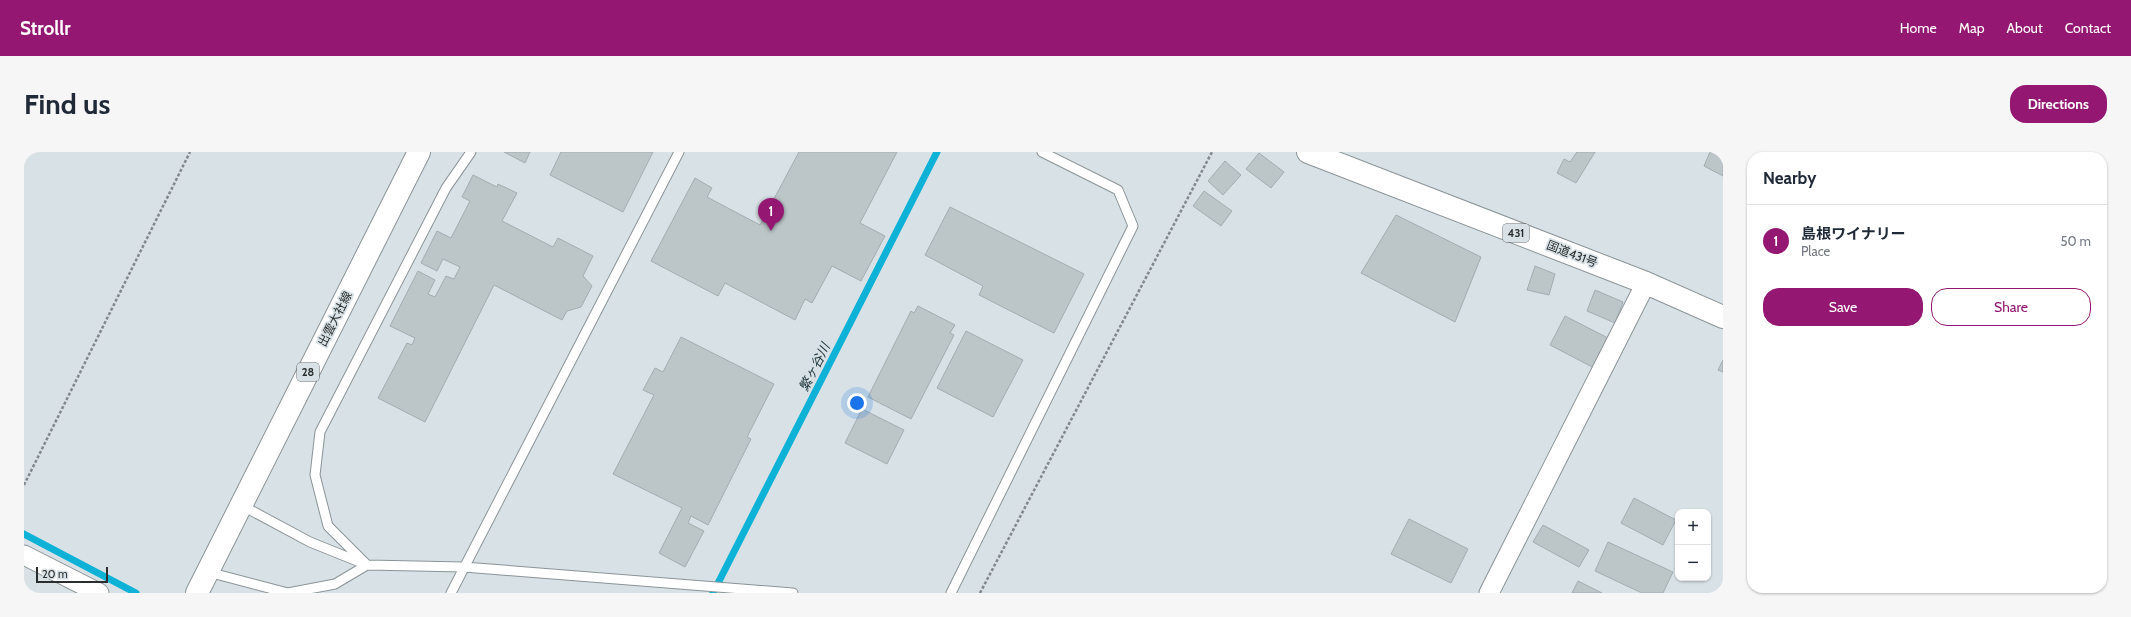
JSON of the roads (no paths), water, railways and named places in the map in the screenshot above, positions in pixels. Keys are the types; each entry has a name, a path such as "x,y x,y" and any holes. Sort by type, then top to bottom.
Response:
{"main road":[{"name":"出雲大社線","path":"197,593 419,152"},
{"name":"国道431号","path":"1308,152 1646,283 1723,317"}],"street":[{"path":"1489,593 1646,283"},
{"path":"24,555 100,593"}],"lane":[{"path":"367,565 328,526 315,475 320,432 446,188 471,152"},
{"path":"451,593 679,152"},
{"path":"951,593 1133,226 1118,190 1042,152"},
{"path":"241,505 310,542 367,565 464,567 793,593"},
{"path":"208,572 288,593 335,584 367,565"}],"waterway":[{"name":"繁ヶ谷川","path":"713,593 937,152"},
{"path":"24,534 136,593"}],"place":[{"name":"島根ワイナリー","path":"771,231"}]}
